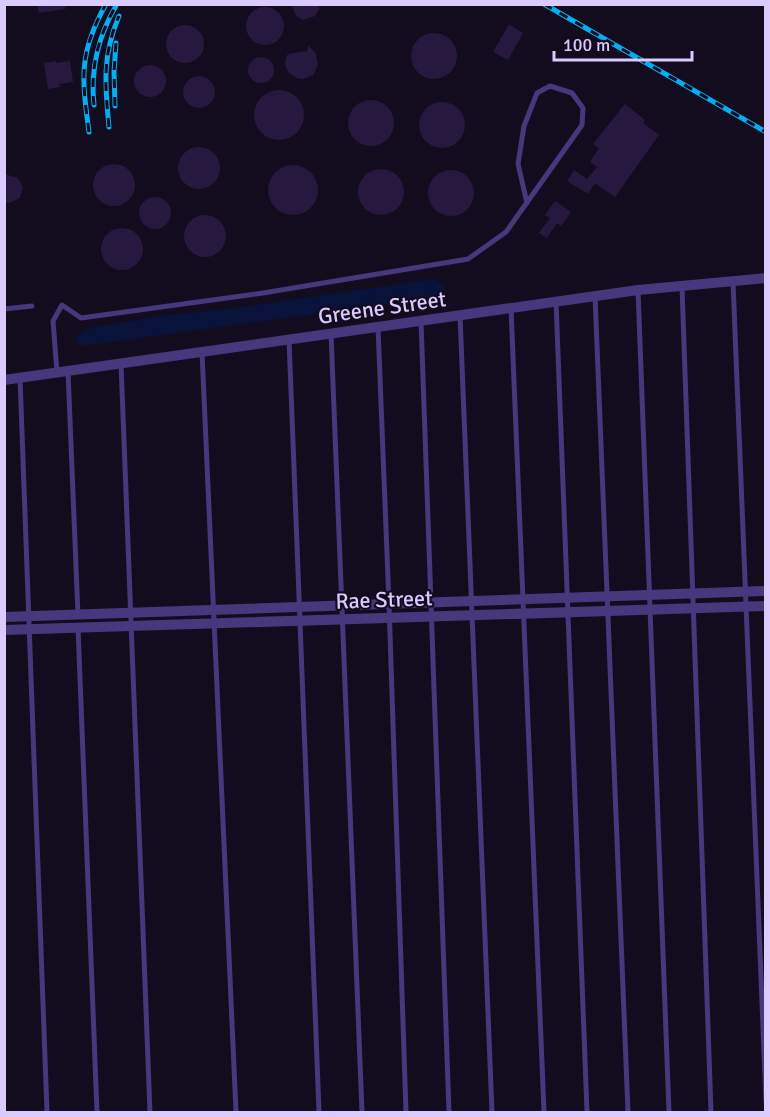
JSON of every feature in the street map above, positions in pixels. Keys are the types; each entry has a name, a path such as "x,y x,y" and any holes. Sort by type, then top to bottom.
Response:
{"street":[{"name":"Greene Street","path":"4,380 638,290 765,278"},
{"name":"Rae Street","path":"4,617 765,591"},
{"name":"Rae Street","path":"4,630 765,606"}],"lane":[{"path":"97,1113 78,615 63,372 53,321 62,305 81,318 263,293 468,259 506,232 527,203 582,125 583,108 572,93 550,86 537,93 524,126 518,164 527,203"},
{"path":"733,280 765,1102"},
{"path":"682,285 711,1113"},
{"path":"638,290 652,610 669,1113"},
{"path":"595,296 628,1113"},
{"path":"556,302 587,1113"},
{"path":"4,309 32,306"},
{"path":"511,308 543,1113"},
{"path":"460,315 492,1113"},
{"path":"421,321 449,1113"},
{"path":"378,327 406,1113"},
{"path":"331,333 362,1113"},
{"path":"289,339 319,1113"},
{"path":"202,352 236,1113"},
{"path":"121,363 150,1113"},
{"path":"20,378 47,1113"}],"shaded area":[{"path":"433,279 443,284 444,289 441,295 431,298 90,345 80,345 76,340 78,334 87,329 159,316 228,309"}],"building":[{"path":"37,4 65,4 65,9 39,13"},
{"path":"291,4 319,4 319,9 315,16 303,20 296,16"},
{"path":"265,7 278,13 284,26 278,39 265,45 252,39 246,26 252,13"},
{"path":"509,24 523,33 508,60 493,52"},
{"path":"185,25 198,31 204,44 198,57 185,63 172,57 166,44 172,31"},
{"path":"434,33 443,34 450,40 456,47 456,65 450,72 443,78 434,79 425,78 418,72 412,65 411,56 412,47 418,40 425,34"},
{"path":"308,45 316,54 318,65 313,75 303,79 297,78 288,72 285,65 286,57 288,54 307,51"},
{"path":"261,57 270,61 274,70 270,79 261,83 252,79 248,70 252,61"},
{"path":"56,61 56,63 70,61 73,82 59,84 60,87 48,89 44,63"},
{"path":"150,65 162,69 166,81 162,93 150,97 138,93 134,81 138,69"},
{"path":"199,76 211,80 215,92 211,104 199,108 187,104 183,92 187,80"},
{"path":"274,90 284,90 297,97 304,110 304,120 297,133 284,140 274,140 265,136 258,129 254,120 254,110 258,101 265,94"},
{"path":"371,100 380,101 387,107 393,114 393,132 387,139 380,145 371,146 362,145 355,139 349,132 348,123 349,114 355,107 362,101"},
{"path":"442,102 451,103 458,109 464,116 464,134 458,141 451,147 442,148 433,147 426,141 420,134 419,125 420,116 426,109 433,103"},
{"path":"625,104 645,120 643,123 659,135 615,197 595,183 588,194 567,181 574,170 587,179 597,167 590,162 599,148 593,144"},
{"path":"199,147 214,153 220,168 214,183 199,189 184,183 178,168 184,153"},
{"path":"114,164 129,170 135,185 129,200 114,206 99,200 93,185 99,170"},
{"path":"293,165 311,172 318,190 311,208 293,215 275,208 268,190 275,172"},
{"path":"381,169 390,170 397,176 403,183 403,201 397,208 390,214 381,215 372,214 365,208 359,201 358,192 359,183 365,176 372,170"},
{"path":"451,170 460,171 467,177 473,184 473,202 467,209 460,215 451,216 442,215 435,209 429,202 428,193 429,184 435,177 442,171"},
{"path":"4,174 18,178 23,187 20,198 10,203 4,202"},
{"path":"155,197 167,201 171,213 167,225 155,229 143,225 139,213 143,201"},
{"path":"555,201 571,212 561,226 557,223 547,238 539,233 550,218 545,215"},
{"path":"205,215 220,221 226,236 220,251 205,257 190,251 184,236 190,221"},
{"path":"122,228 137,234 143,249 137,264 122,270 107,264 101,249 107,234"}],"railway":[{"path":"89,132 84,67 86,52 106,4"},
{"path":"94,105 93,78 97,53 100,40 117,4"},
{"path":"544,4 766,132"},
{"path":"109,127 106,98 107,58 119,16"},
{"path":"115,106 116,43"}]}
